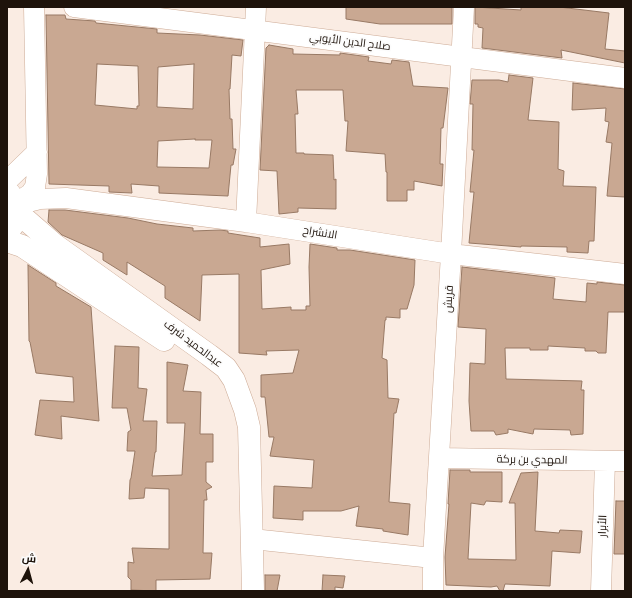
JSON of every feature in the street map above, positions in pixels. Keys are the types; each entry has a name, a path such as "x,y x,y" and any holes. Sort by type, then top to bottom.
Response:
{"main road":[{"path":"7,231 13,226 16,219 14,204"},
{"name":"عبدالحميد شرف","path":"14,204 56,246 192,342 226,368 234,380 240,394 249,427 253,591"},
{"name":"عبدالحميد شرف","path":"7,241 22,246 194,360 218,380 226,392 235,420 239,458 241,591"}],"street":[{"path":"14,204 30,194 35,187 38,164 35,115 34,7"},
{"name":"صلاح الدين الأيوبي","path":"74,7 625,78"},
{"path":"246,222 256,7"},
{"name":"قريش","path":"433,591 433,558 464,7"},
{"path":"7,182 37,152"},
{"name":"الانشراح","path":"14,204 53,197 66,198 246,222 451,254 625,274"},
{"name":"المهدي بن بركة","path":"439,458 625,461"},
{"name":"الأبرار","path":"601,591 605,461"},
{"path":"252,539 433,558"}],"building":[{"path":"346,7 452,7 452,24 380,24 346,19"},
{"path":"475,7 521,10 521,7 559,7 609,13 605,49 625,51 625,63 561,50 562,58 482,48 483,28 478,27 478,24 475,24"},
{"path":"46,15 65,15 66,19 157,29 157,33 200,35 243,40 241,56 232,55 229,89 230,119 232,119 233,149 236,149 233,165 231,165 228,196 159,193 159,186 131,184 132,193 109,192 109,186 49,184","holes":["97,64 138,66 139,106 137,106 137,109 95,105","194,64 193,109 157,107 158,67","195,139 212,140 209,168 157,167 158,141"]},
{"path":"269,45 293,49 293,54 340,55 340,53 369,57 368,61 391,64 392,60 409,62 413,86 448,88 443,128 441,128 440,164 443,164 442,186 414,181 414,190 407,190 407,201 387,201 387,172 385,154 346,151 348,121 345,121 343,90 296,90 298,114 295,114 296,153 333,155 334,180 336,179 336,209 298,208 298,212 279,214 277,171 260,170 266,48"},
{"path":"509,75 533,78 528,120 559,122 558,169 564,171 563,186 596,187 594,241 589,241 588,253 567,252 567,247 521,247 469,243 474,192 470,192 474,150 472,150 473,104 470,104 472,80 499,80 508,82"},
{"path":"573,83 625,89 625,197 607,196 612,143 606,142 609,122 605,121 606,108 572,110"},
{"path":"49,210 65,210 128,218 157,224 193,228 193,231 228,231 228,233 260,238 260,247 289,244 290,264 261,270 262,309 291,307 291,310 306,310 306,306 310,306 310,244 337,248 337,250 350,250 415,260 414,285 407,309 400,309 400,318 386,317 382,358 387,360 388,398 399,399 396,413 394,413 389,502 410,504 408,535 383,531 383,529 356,526 359,506 341,511 303,511 303,520 273,518 274,486 312,488 314,460 270,456 274,437 269,437 265,397 261,397 261,375 293,373 299,350 266,351 267,355 239,353 239,274 202,275 200,321 165,298 165,286 127,262 127,275 103,260 103,253 62,235 48,222"},
{"path":"28,265 56,283 56,286 91,307 99,421 61,416 62,439 35,435 40,400 74,402 73,377 36,373 29,341"},
{"path":"462,267 555,278 553,299 586,302 587,283 597,284 597,282 625,285 625,312 608,312 606,353 585,351 585,348 548,346 548,350 505,348 506,379 582,381 581,390 584,390 583,434 571,435 570,430 534,429 533,434 508,429 508,433 496,435 494,431 471,431 469,401 470,363 485,364 486,329 458,327"},
{"path":"115,346 139,347 138,388 147,389 143,421 157,421 156,452 152,476 182,475 185,423 167,423 167,362 188,365 183,391 201,392 200,434 213,434 213,462 206,462 206,482 212,487 206,490 207,500 204,500 203,553 212,553 210,579 156,580 156,591 131,590 131,580 128,577 128,562 134,563 132,548 169,549 169,489 145,488 144,498 129,499 130,480 135,451 127,451 128,432 131,430 127,408 112,408"},
{"path":"450,470 470,470 470,472 502,472 502,502 486,501 484,505 471,503 468,559 516,560 515,503 509,503 521,473 538,472 535,531 559,533 560,530 582,531 580,553 552,551 550,586 505,584 503,591 500,591 497,586 446,585 445,557"},
{"path":"616,501 625,501 625,554 614,554"},
{"path":"265,575 280,575 277,591 265,591"},
{"path":"323,575 345,576 343,588 335,587 335,591 322,591"}]}
